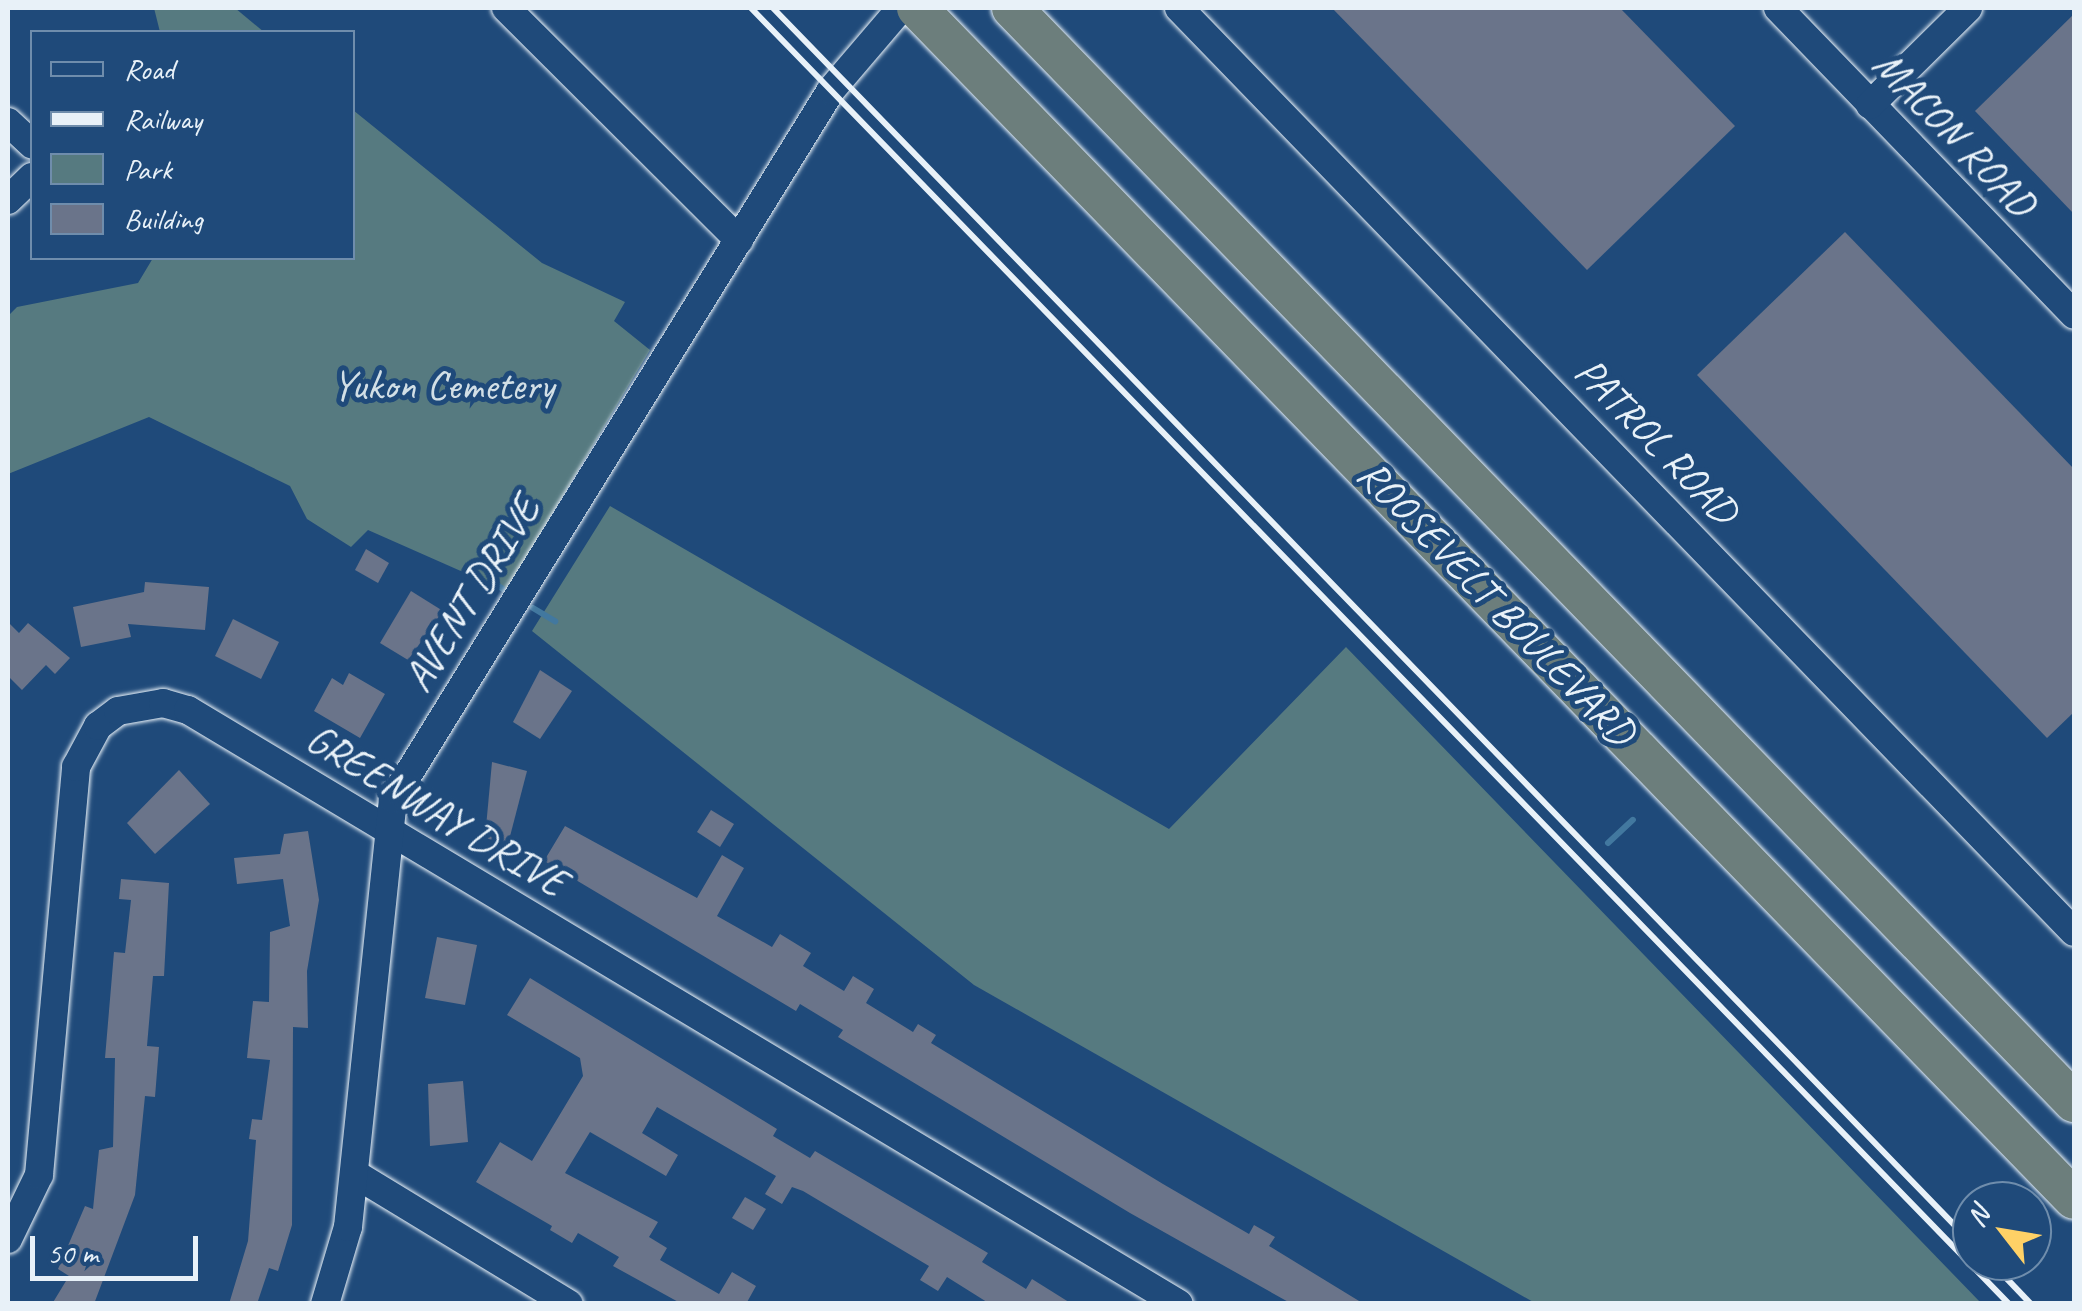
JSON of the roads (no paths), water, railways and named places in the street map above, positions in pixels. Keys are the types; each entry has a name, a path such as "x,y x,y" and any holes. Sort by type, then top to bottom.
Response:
{"highway":[{"name":"ROOSEVELT BOULEVARD","path":"917,8 2074,1199"},
{"name":"ROOSEVELT BOULEVARD","path":"1012,8 2074,1102"}],"street":[{"path":"506,8 739,240"},
{"name":"AVENT DRIVE","path":"325,1304 348,1227 392,799 840,76 901,8"},
{"name":"PATROL ROAD","path":"1178,8 2074,932"},
{"name":"MACON ROAD","path":"1778,8 2074,315"},
{"path":"1870,105 1968,8"},
{"path":"8,122 30,142"},
{"path":"8,200 30,180"},
{"name":"GREENWAY DRIVE","path":"8,1240 38,1176 76,767 98,726 144,703 188,710 1179,1304"},
{"path":"355,1174 568,1304"}],"waterway":[{"path":"491,581 503,589"},
{"path":"533,608 555,621"},
{"path":"1608,843 1633,820"}],"railway":[{"path":"751,8 2009,1304"},
{"path":"773,8 1952,1222"},
{"path":"2009,1281 2031,1304"}],"park label":[{"name":"Yukon Cemetery","path":"443,386"}]}
